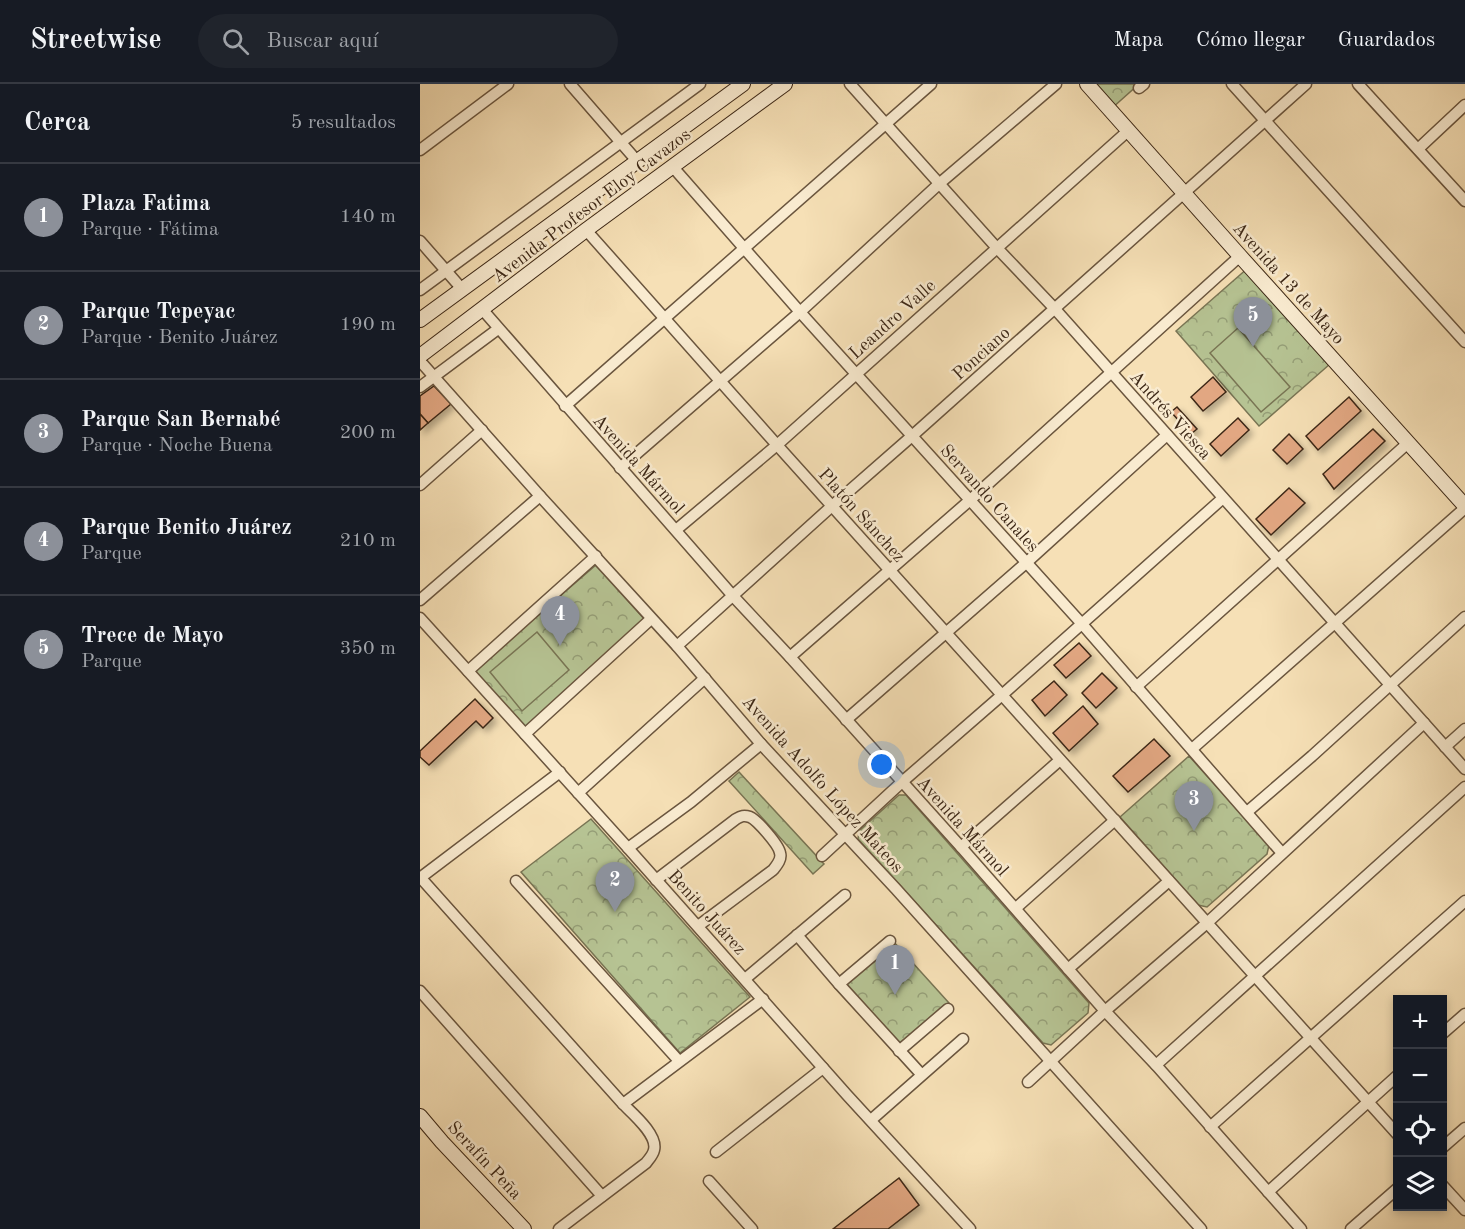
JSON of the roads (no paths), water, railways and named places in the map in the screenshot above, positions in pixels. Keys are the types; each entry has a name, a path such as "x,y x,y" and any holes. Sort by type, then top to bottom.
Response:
{"main road":[{"name":"Avenida Profesor Eloy Cavazos","path":"420,320 743,84"},
{"name":"Avenida Profesor Eloy Cavazos","path":"420,356 586,230 785,84"},
{"name":"Avenida 13 de Mayo","path":"1087,84 1465,507"},
{"name":"Serafín Peña","path":"420,1116 524,1229"}],"street":[{"path":"420,150 508,84"},
{"path":"570,84 637,161"},
{"path":"420,290 700,84"},
{"name":"Andrés Viesca","path":"850,84 1465,769"},
{"path":"565,406 931,84"},
{"path":"620,468 800,312 940,183 1056,84"},
{"path":"1232,84 1465,342"},
{"name":"Ponciano","path":"678,646 1306,84"},
{"path":"1364,86 1465,201"},
{"path":"1418,149 1465,105"},
{"name":"Leandro Valle","path":"676,530 777,445 1129,130"},
{"name":"Servando Canales","path":"672,166 969,501 1082,624 1282,853"},
{"name":"Platón Sánchez","path":"586,230 1059,760 1116,820 1393,1130"},
{"path":"420,241 462,289"},
{"path":"790,657 969,501 1240,256"},
{"name":"Avenida Mármol","path":"482,309 733,596 1016,908 1105,1011 1156,1065 1301,1229"},
{"path":"420,387 498,329"},
{"name":"Avenida Adolfo López Mateos","path":"420,361 651,619 678,646 761,744 944,942 1196,1227"},
{"path":"420,484 482,430"},
{"path":"846,720 1167,435"},
{"path":"1136,687 1408,443"},
{"path":"420,600 540,496"},
{"path":"822,856 902,782 1223,498"},
{"path":"1192,749 1465,507"},
{"path":"468,671 596,556"},
{"path":"1247,812 1465,617"},
{"name":"Benito Juárez","path":"420,618 970,1229"},
{"path":"525,734 651,619"},
{"path":"578,793 705,678"},
{"path":"1028,1082 1105,1011 1207,923 1424,723"},
{"path":"1445,747 1465,729"},
{"path":"628,848 691,802 761,744"},
{"path":"961,847 1059,760"},
{"path":"559,1229 646,1162 655,1150 654,1141 651,1134 420,878 560,772"},
{"path":"1156,1065 1465,787"},
{"path":"656,880 736,819 747,816 755,820 776,845 780,852 780,859 773,870 698,926"},
{"path":"1016,908 1116,820"},
{"path":"516,881 679,1061"},
{"path":"1068,969 1169,881"},
{"path":"745,979 845,895"},
{"path":"1210,1127 1465,901"},
{"path":"797,935 921,1074"},
{"path":"839,984 890,940"},
{"path":"420,991 602,1196"},
{"path":"623,1104 763,999"},
{"path":"899,1051 948,1009"},
{"path":"1447,1030 1465,1014"},
{"path":"871,1120 963,1039"},
{"path":"716,1152 823,1068"},
{"path":"1268,1192 1393,1080"},
{"path":"1447,1144 1465,1128"},
{"path":"709,1181 752,1229"},
{"path":"1447,1190 1465,1210"},
{"path":"1351,1229 1393,1192"}],"place":[{"name":"Trece de Mayo","path":"1253,347"},
{"name":"Parque Benito Juárez","path":"560,646"},
{"name":"Parque San Bernabé","path":"1194,831"},
{"name":"Parque Tepeyac","path":"615,912"},
{"name":"Plaza Fatima","path":"895,995"}]}
